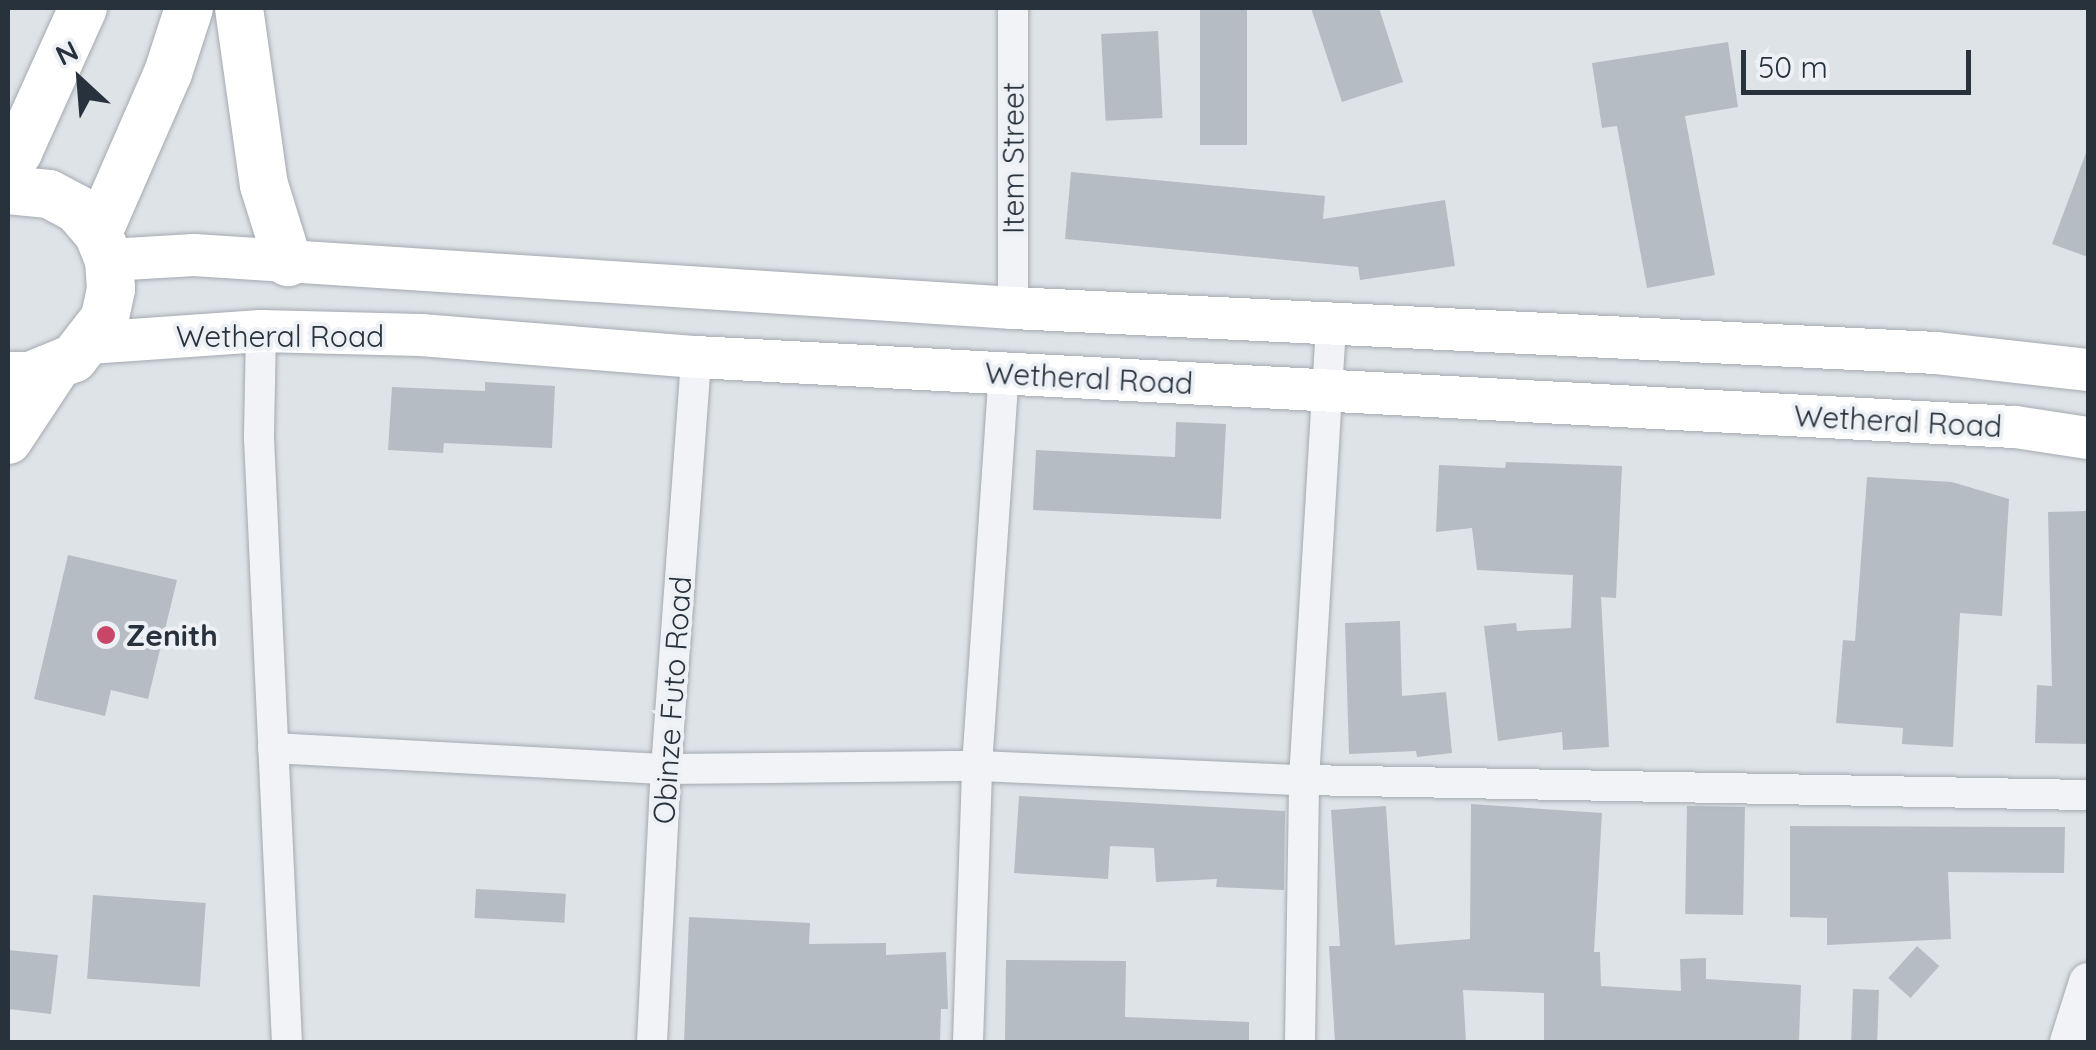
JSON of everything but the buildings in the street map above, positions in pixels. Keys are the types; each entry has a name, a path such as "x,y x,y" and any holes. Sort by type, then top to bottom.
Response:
{"main road":[{"path":"8,164 18,152 82,8"},
{"path":"104,246 189,8"},
{"path":"239,8 264,185 288,262"},
{"path":"8,190 50,194 77,209 104,246 111,289 105,318 8,440"},
{"path":"104,246 288,262 1013,308 1936,353 2088,370"},
{"name":"Wetheral Road","path":"72,356 261,331 421,336 696,358 2016,427 2088,438"},
{"path":"8,376 72,356"}],"street":[{"name":"Item Street","path":"1013,8 1013,308"},
{"path":"1300,1042 1304,780 1331,324"},
{"path":"261,331 259,438 287,1042"},
{"name":"Obinze Futo Road","path":"652,1042 666,769 696,358"},
{"path":"968,1042 977,766 1004,374"},
{"path":"273,748 666,769 977,766 1304,780 2088,795"},
{"path":"2068,1042 2088,982"}],"place":[{"name":"Zenith","path":"106,635"}]}
